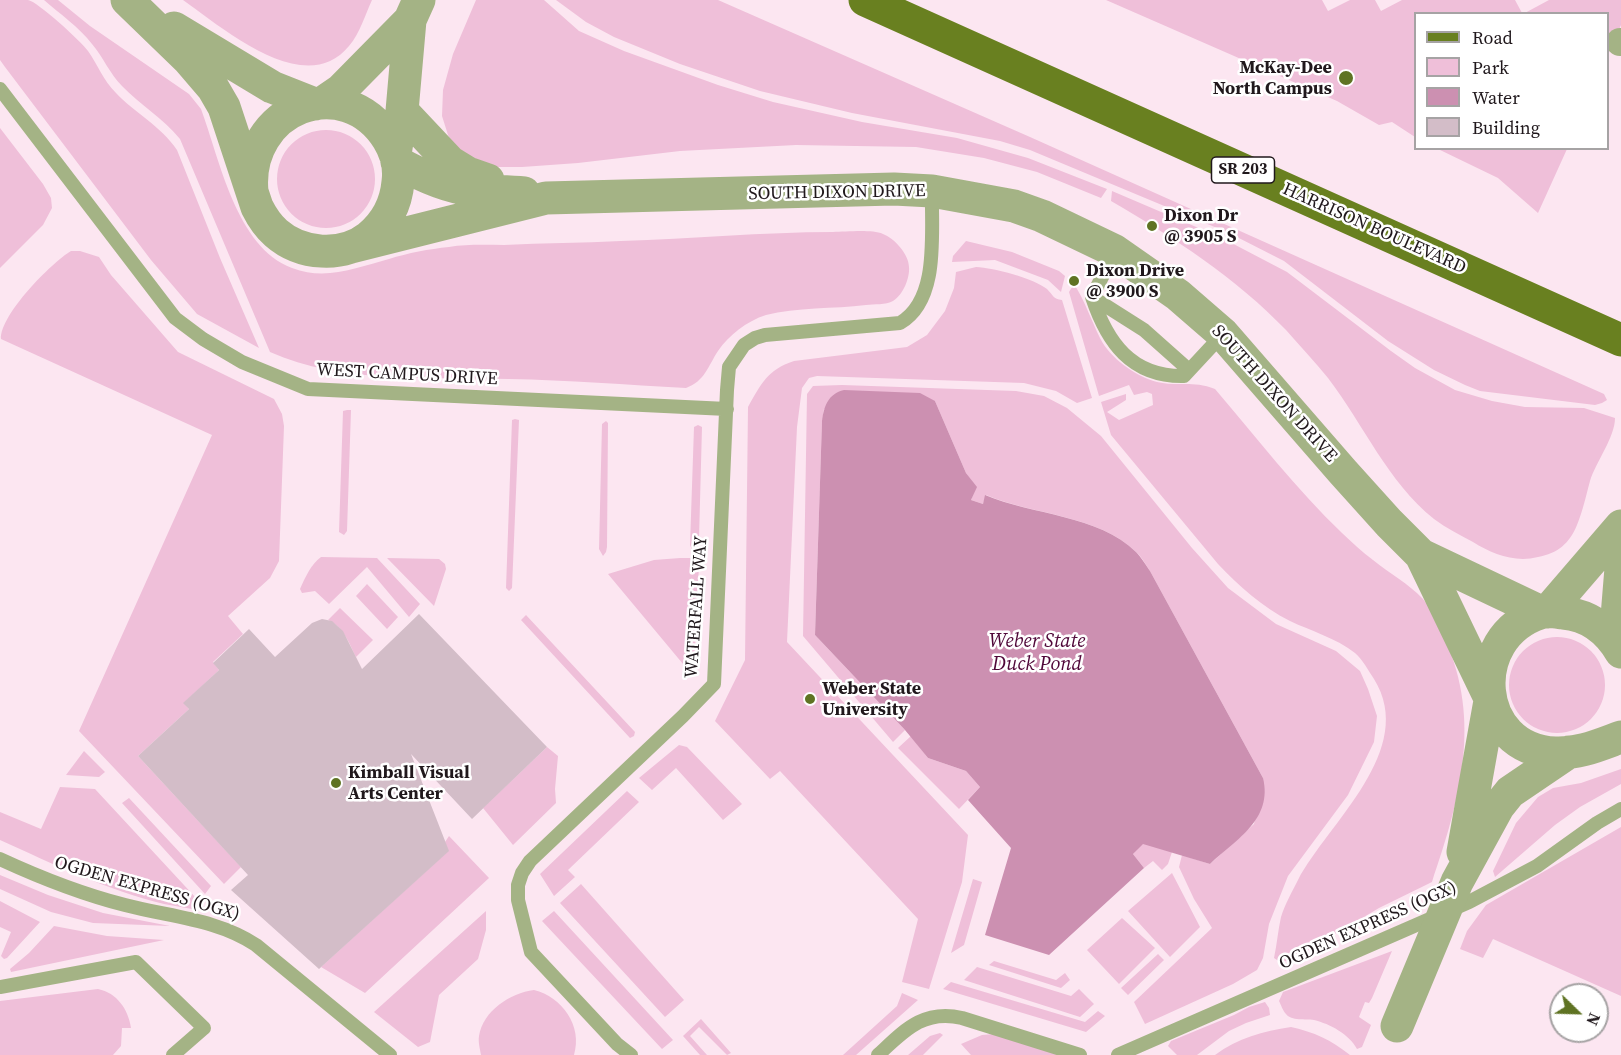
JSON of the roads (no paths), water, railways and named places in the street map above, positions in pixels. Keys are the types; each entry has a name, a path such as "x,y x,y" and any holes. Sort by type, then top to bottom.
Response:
{"main road":[{"name":"HARRISON BOULEVARD","path":"865,0 1621,340"}],"street":[{"path":"127,0 264,82 319,104"},
{"path":"127,0 189,60 213,88 224,107 257,207 265,221 289,242 304,249 320,252 351,247 364,240 386,219 397,192 399,177 396,158 415,10"},
{"path":"319,104 342,90 415,10"},
{"path":"252,192 252,165 261,140 278,120 302,107 319,104 349,107 362,113 382,130 396,158"},
{"path":"402,111 450,162 468,173 534,196"},
{"name":"SOUTH DIXON DRIVE","path":"396,158 423,175 454,187 534,196 894,189 932,191 1014,206 1042,216 1115,250 1178,295 1223,334 1350,480 1421,555 1504,728 1522,743 1545,752 1576,751"},
{"name":"SOUTH DIXON DRIVE","path":"351,247 534,196"},
{"path":"1451,897 1490,699 1489,671 1497,649 1511,631 1544,612 1621,526"},
{"name":"SOUTH DIXON DRIVE","path":"1421,555 1544,612 1571,614 1585,618 1598,625 1618,646"},
{"path":"1618,646 1621,568"},
{"path":"1397,1026 1451,897 1498,807 1510,792 1576,751 1600,739 1613,726 1621,713"},
{"path":"1576,751 1621,736"}],"lane":[{"name":"WEST CAMPUS DRIVE","path":"0,89 175,318 203,339 242,362 308,389 727,409"},
{"name":"WATERFALL WAY","path":"631,1055 616,1044 531,952 519,907 518,885 522,873 530,861 714,684 729,367 744,345 755,338 765,335 900,323 915,311 922,300 930,274 932,191"},
{"path":"1115,250 1092,297 1109,338 1126,356 1157,373 1184,376 1223,334"},
{"path":"1092,297 1144,330 1189,370"},
{"name":"OGDEN EXPRESS (OGX)","path":"1118,1055 1451,897 1500,887 1537,866 1597,823 1621,809"},
{"name":"OGDEN EXPRESS (OGX)","path":"0,859 95,897 212,924 243,936 390,1055"},
{"path":"0,987 136,962 204,1028 173,1055"},
{"path":"878,1055 918,1022 942,1015 962,1018 1080,1055"}],"water":[{"name":"Weber State Duck Pond","path":"844,390 920,393 935,401 966,473 977,487 971,500 983,504 985,495 1003,502 1084,523 1121,540 1136,552 1150,571 1263,778 1265,792 1258,817 1241,837 1210,864 1143,844 1133,854 1144,868 1049,955 985,935 1011,848 968,800 980,787 966,771 928,758 905,730 815,635 822,421 828,401 834,394"}],"place":[{"name":"McKay-Dee North Campus","path":"1346,78"},
{"name":"Dixon Dr @ 3905 S","path":"1152,226"},
{"name":"Dixon Drive @ 3900 S","path":"1074,281"},
{"name":"Weber State University","path":"810,699"},
{"name":"Kimball Visual Arts Center","path":"336,783"}]}
